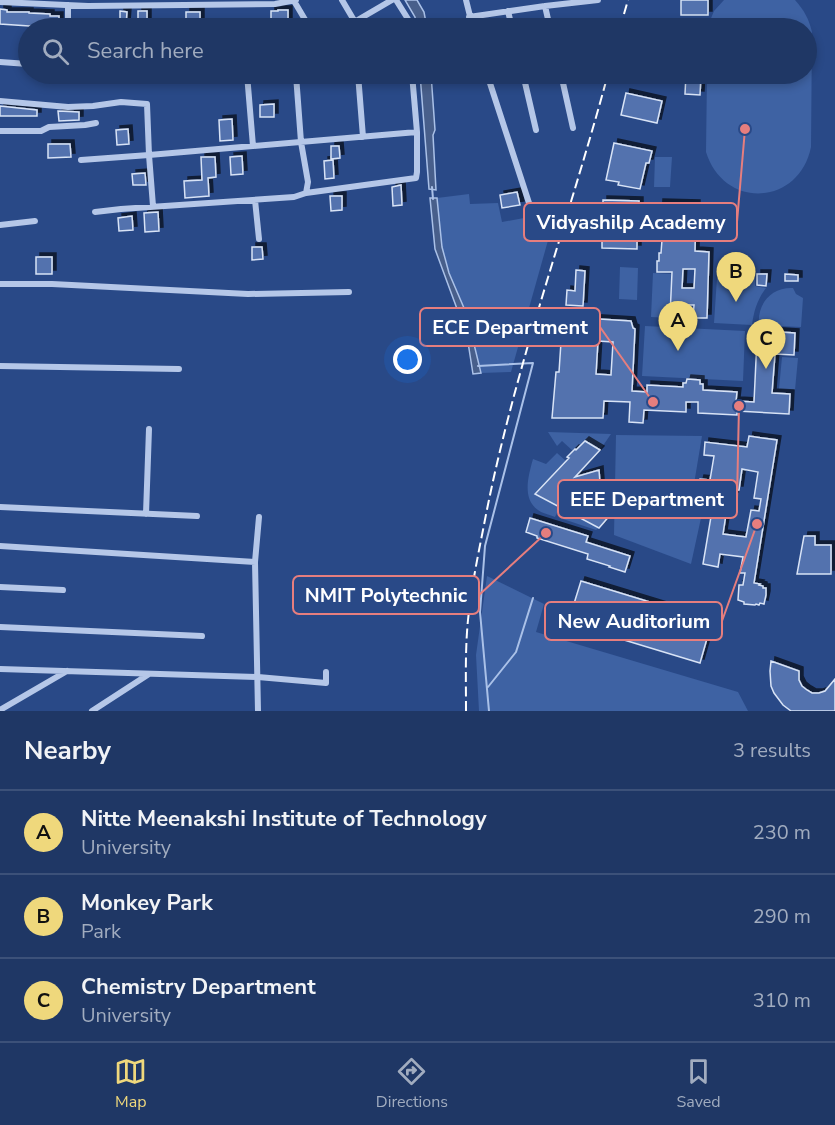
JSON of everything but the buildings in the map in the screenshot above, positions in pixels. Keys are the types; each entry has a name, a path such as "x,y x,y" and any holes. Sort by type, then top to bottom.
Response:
{"street":[{"path":"0,2 68,5 275,4 295,0 305,18"},
{"path":"342,0 351,18"},
{"path":"365,18 392,0"},
{"path":"396,0 407,18"},
{"path":"466,0 469,17 598,0"},
{"path":"68,5 68,18"},
{"path":"545,6 548,18"},
{"path":"508,11 510,18"},
{"path":"0,62 18,63"},
{"path":"249,84 253,146"},
{"path":"297,84 301,142 308,182 306,193"},
{"path":"359,84 363,137"},
{"path":"95,212 294,197 306,193 416,178 417,132 413,84"},
{"path":"490,84 530,206"},
{"path":"525,84 536,130"},
{"path":"563,84 573,128"},
{"path":"0,101 68,107 121,102 147,104 153,206"},
{"path":"0,131 41,131 49,128 96,123"},
{"path":"81,160 417,132"},
{"path":"255,200 259,239"},
{"path":"0,225 35,221"},
{"path":"0,284 52,284 248,294 349,292"},
{"path":"0,366 179,369"},
{"path":"146,514 149,429"},
{"path":"0,507 197,516"},
{"path":"258,711 255,562 259,517"},
{"path":"0,546 255,562"},
{"path":"0,587 63,590"},
{"path":"0,627 202,636"},
{"path":"0,669 258,677 326,682 326,672"},
{"path":"0,710 67,671"},
{"path":"92,711 149,674"}],"shaded area":[{"path":"405,0 417,0 425,18 415,17"},
{"path":"724,0 795,0 807,18 711,18"},
{"path":"421,84 432,84 436,190 429,189"},
{"path":"707,84 812,84 811,147 804,167 792,181 777,190 761,193 744,191 728,184 715,171 706,152"},
{"path":"655,157 672,157 670,187 654,187"},
{"path":"469,194 470,204 498,203 502,222 556,212 511,372 481,373 467,315 449,273 442,246 437,198"},
{"path":"430,198 437,198 442,247 449,273 467,315 481,373 473,374 467,336 435,249"},
{"path":"620,267 638,268 637,300 619,299"},
{"path":"653,273 671,274 670,318 651,317"},
{"path":"717,278 755,278 755,286 766,288 756,306 752,325 714,323"},
{"path":"793,288 796,294 803,298 801,327 759,325 763,303 767,298 779,290"},
{"path":"645,326 745,331 743,381 642,376"},
{"path":"782,357 798,358 795,390 779,389"},
{"path":"548,432 611,434 600,450 586,441 573,451 562,441 557,446"},
{"path":"616,435 702,436 692,496 701,518 691,564 614,535"},
{"path":"557,453 566,461 535,493 560,507 555,517 535,507 528,495 528,488 533,459 546,464"},
{"path":"567,511 599,528 596,530 563,519"},
{"path":"487,576 544,604 536,632 738,692 748,711 479,711 476,655"}],"waterway":[{"path":"432,187 433,199"},
{"path":"478,366 533,363 485,546 480,612 489,711"},
{"path":"488,687 516,652 533,598"}],"railway":[{"path":"623,18 628,0"},
{"path":"466,711 469,609 495,472 524,358 605,84"}],"place":[{"name":"Vidyashilp Academy","path":"745,129"},
{"name":"Monkey Park","path":"736,302"},
{"name":"Nitte Meenakshi Institute of Technology","path":"678,351"},
{"name":"Chemistry Department","path":"766,369"},
{"name":"ECE Department","path":"653,402"},
{"name":"EEE Department","path":"739,406"},
{"name":"New Auditorium","path":"757,524"},
{"name":"NMIT Polytechnic","path":"546,533"}]}
